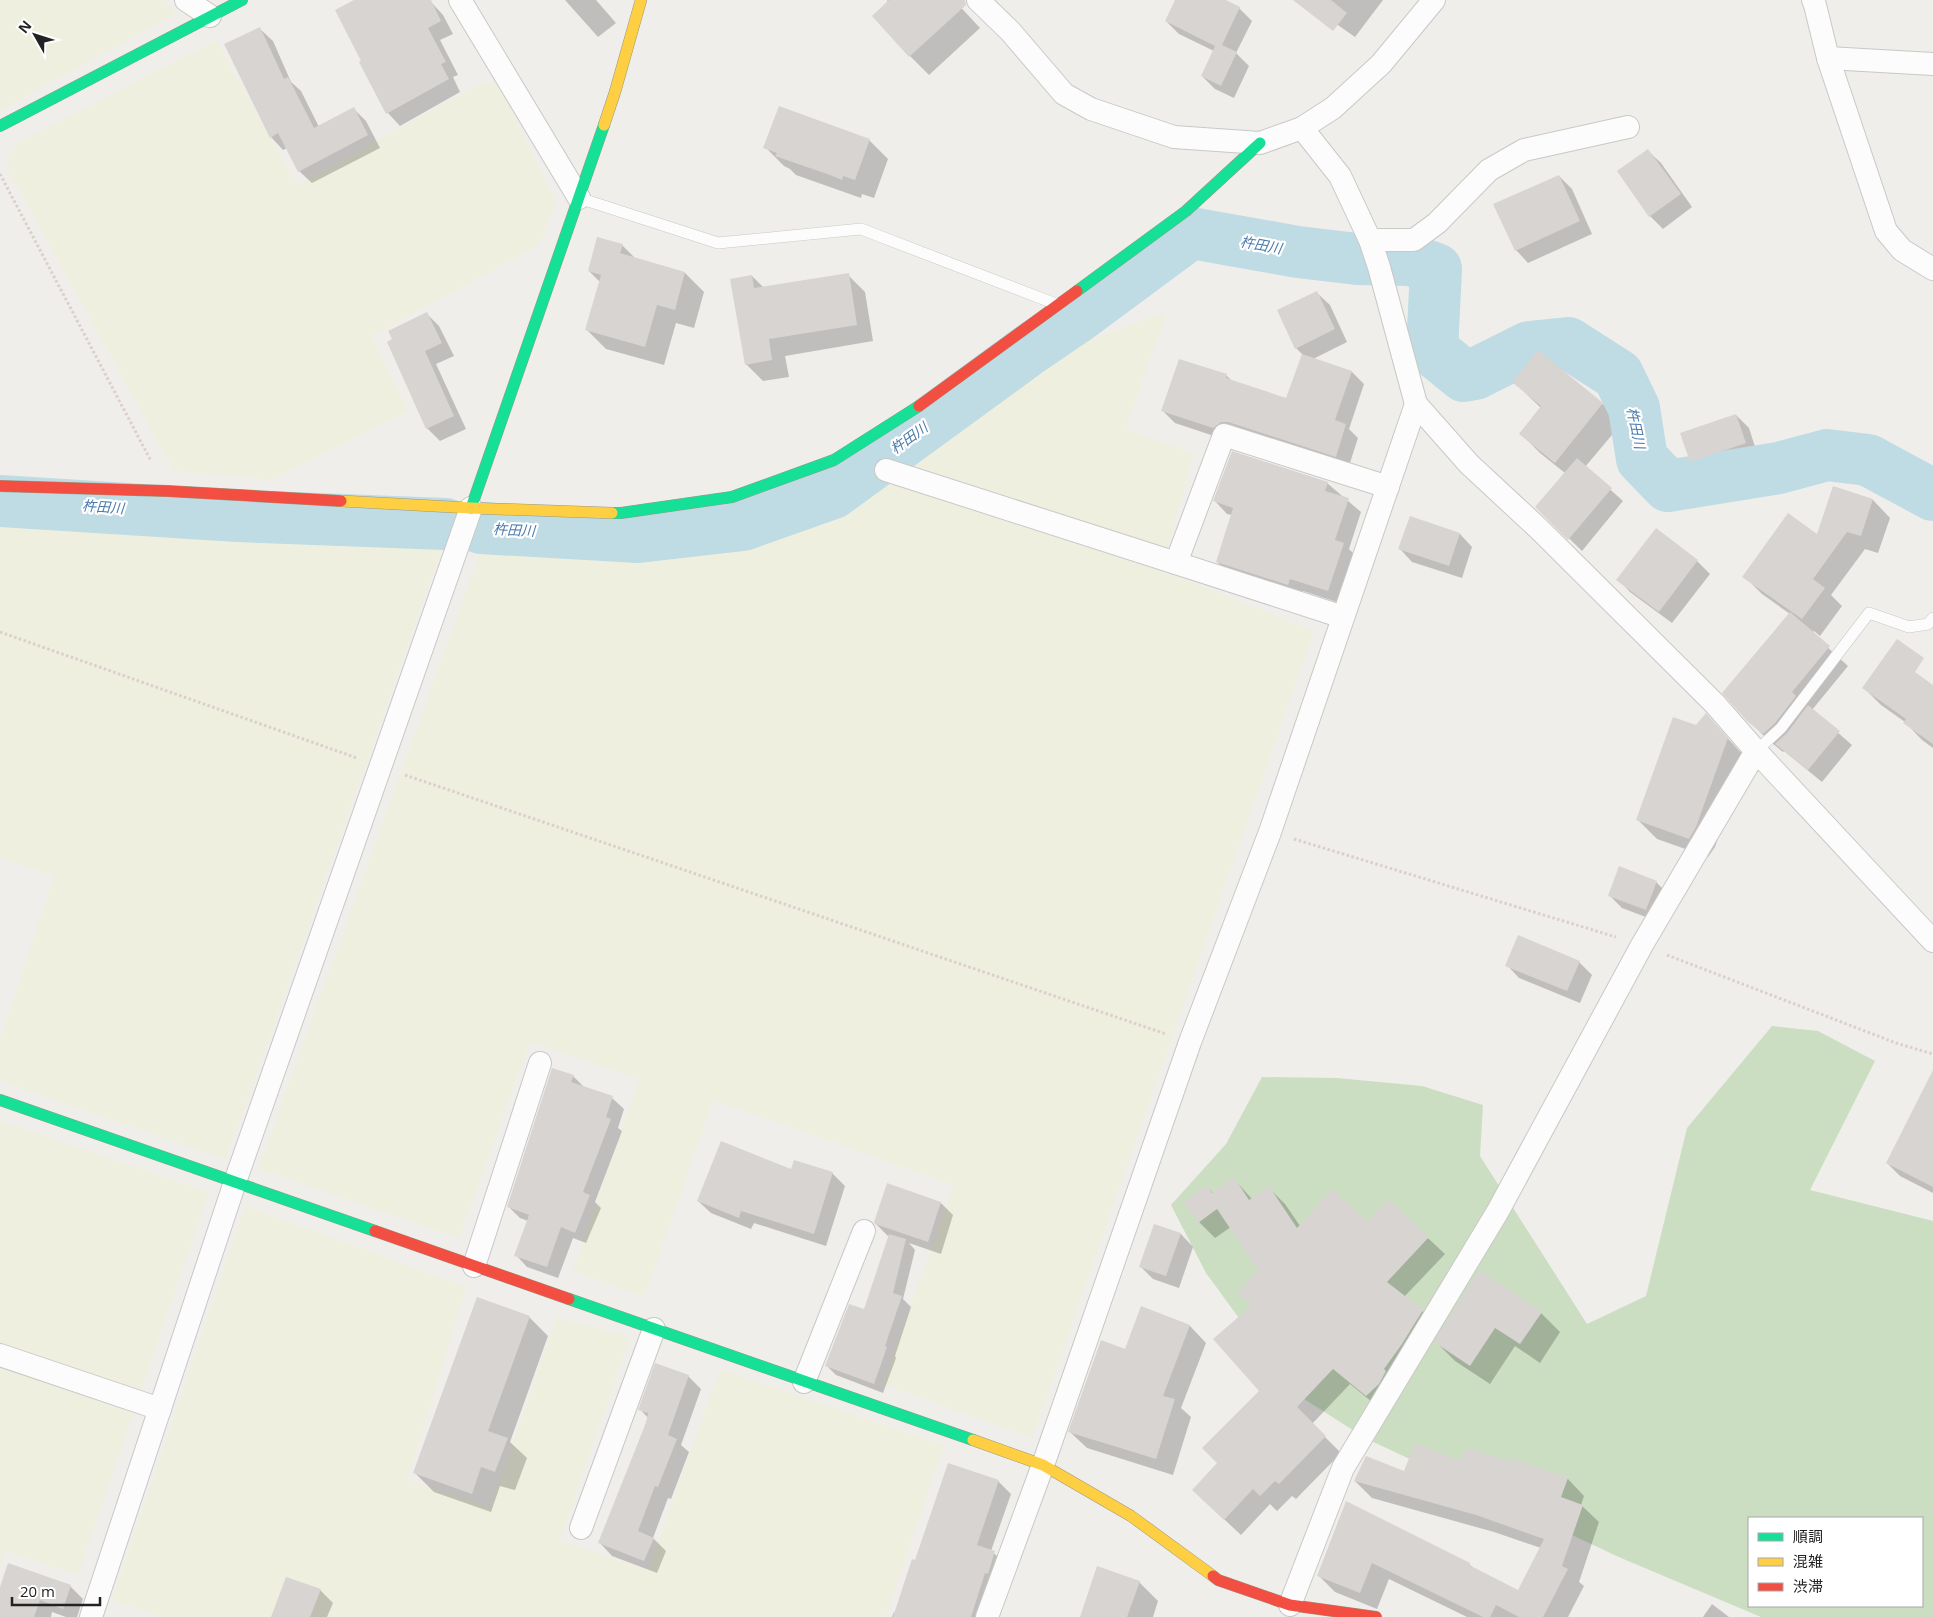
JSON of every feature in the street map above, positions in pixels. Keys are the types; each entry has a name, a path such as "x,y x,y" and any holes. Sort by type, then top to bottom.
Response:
{"street":[{"path":"186,0 210,16"},
{"path":"0,126 242,0"},
{"path":"460,0 579,198"},
{"path":"93,1616 235,1182 382,766 615,92 641,0"},
{"path":"978,0 1010,31 1064,94 1091,109 1174,137 1260,143"},
{"path":"0,486 167,492 471,508 621,513 732,497 834,460 904,416 1186,212 1260,143 1302,128 1333,108 1380,64 1434,0"},
{"path":"1813,0 1828,58 1886,231 1902,250 1933,269"},
{"path":"1828,58 1933,64"},
{"path":"1370,240 1414,240 1438,223 1489,170 1524,150 1628,127"},
{"path":"1302,128 1340,176 1370,240 1416,404 1469,464 1539,529 1715,704 1756,751 1933,941"},
{"path":"987,1617 1043,1465 1190,1042 1270,832 1416,404"},
{"path":"1176,563 1224,434 1388,487"},
{"path":"886,470 1343,618"},
{"path":"1290,1605 1343,1468 1498,1211 1642,945 1756,751"},
{"path":"474,1266 540,1063"},
{"path":"0,1100 1043,1465 1131,1516 1218,1580 1290,1605 1376,1617"},
{"path":"804,1382 864,1231"},
{"path":"581,1528 654,1329"},
{"path":"0,1355 160,1409"}],"lane":[{"path":"579,198 718,243 861,229 1058,304"},
{"path":"1756,751 1781,728 1869,613 1909,627 1928,624 1933,618"}],"path":[{"path":"0,174 167,492"},
{"path":"0,632 382,766 1190,1042"},
{"path":"1270,832 1642,945 1896,1043 1933,1054"}],"green space":[{"path":"0,0 164,0 176,14 0,110"},
{"path":"216,40 297,185 475,86 497,80 556,202 539,245 372,336 408,411 272,480 174,471 7,168 9,152 23,140"},
{"path":"1167,311 1126,429 1194,454 1162,570 1314,631 1032,1438 883,1384 953,1185 713,1100 645,1297 573,1271 639,1079 530,1042 459,1238 258,1169 483,544 617,554 772,532 879,481 970,409 1082,343"},
{"path":"0,520 97,527 424,541 441,551 226,1160 0,1081 0,1040 54,876 0,858"},
{"path":"1772,1026 1818,1031 1875,1061 1810,1190 1933,1221 1933,1617 1761,1617 1621,1558 1367,1439 1293,1392 1206,1273 1171,1205 1226,1144 1262,1077 1337,1078 1422,1086 1483,1105 1480,1156 1587,1324 1646,1296 1687,1128"},
{"path":"0,1121 209,1192 78,1575 6,1551 0,1567"},
{"path":"245,1206 467,1287 407,1480 491,1507 556,1318 630,1336 560,1540 648,1570 720,1369 944,1445 886,1617 160,1617 112,1600"}],"building":[{"path":"354,0 431,0 441,21 428,28 446,62 441,64 449,79 386,114 335,10"},
{"path":"889,0 965,0 966,5 909,57 872,16"},
{"path":"1175,0 1226,0 1240,7 1222,45 1237,52 1221,86 1201,76 1215,46 1165,21"},
{"path":"1293,0 1331,0 1347,13 1333,31"},
{"path":"260,27 284,79 288,77 314,128 354,107 368,135 298,172 278,133 270,138 224,44"},
{"path":"779,106 870,139 855,180 843,176 842,180 775,156 777,153 763,148"},
{"path":"1648,149 1681,194 1649,217 1617,171"},
{"path":"1559,175 1580,221 1515,251 1493,204"},
{"path":"597,237 623,244 620,253 685,272 675,310 657,305 645,347 585,330 601,275 588,271"},
{"path":"849,273 857,325 769,339 772,360 745,365 730,279 752,275 754,288"},
{"path":"1317,291 1335,329 1295,349 1277,310"},
{"path":"427,312 442,343 425,351 454,416 426,429 387,342 392,339 388,331"},
{"path":"1538,350 1603,403 1555,463 1519,434 1541,406 1512,382"},
{"path":"1302,354 1352,371 1335,420 1346,424 1336,457 1228,422 1221,422 1213,428 1161,411 1179,359 1227,374 1226,378 1286,398"},
{"path":"1736,414 1746,443 1690,462 1680,433"},
{"path":"1232,451 1328,482 1325,491 1349,498 1335,540 1344,543 1328,591 1290,579 1288,585 1216,562 1233,508 1213,501"},
{"path":"1577,458 1612,488 1568,540 1535,507"},
{"path":"1833,486 1873,499 1861,536 1847,532 1813,579 1825,588 1802,619 1742,577 1788,513 1817,534"},
{"path":"1410,516 1460,533 1449,566 1398,549"},
{"path":"1656,528 1698,560 1659,612 1616,580"},
{"path":"1790,612 1830,646 1792,692 1796,696 1775,723 1763,734 1747,721 1722,693"},
{"path":"1897,639 1924,658 1915,672 1933,685 1933,744 1903,723 1906,719 1862,688"},
{"path":"1808,705 1840,731 1808,770 1775,744 1787,733"},
{"path":"1706,713 1728,738 1696,827 1689,839 1636,820 1673,717 1696,725"},
{"path":"1619,866 1657,881 1646,910 1608,896"},
{"path":"1518,935 1580,961 1567,991 1505,966"},
{"path":"552,1068 574,1075 571,1082 613,1096 606,1117 611,1119 583,1192 590,1195 575,1233 561,1227 547,1267 514,1256 529,1215 507,1207"},
{"path":"1933,1070 1933,1187 1886,1163"},
{"path":"721,1141 791,1169 794,1160 833,1172 814,1234 741,1211 739,1218 697,1201"},
{"path":"1234,1177 1249,1200 1269,1186 1297,1228 1332,1189 1367,1221 1388,1199 1429,1237 1387,1282 1423,1310 1384,1369 1386,1371 1379,1384 1366,1396 1333,1369 1297,1407 1326,1436 1279,1484 1275,1481 1260,1496 1253,1489 1224,1520 1192,1490 1217,1463 1202,1448 1259,1391 1213,1339 1251,1306 1237,1293 1258,1270 1217,1209 1198,1223 1183,1202 1207,1185 1212,1193"},
{"path":"887,1183 941,1202 928,1242 875,1224 874,1222"},
{"path":"1154,1224 1181,1233 1166,1276 1139,1267"},
{"path":"889,1234 906,1239 893,1293 902,1296 874,1384 825,1366 849,1304 864,1309"},
{"path":"1479,1270 1542,1312 1520,1344 1495,1328 1470,1366 1434,1342"},
{"path":"477,1297 530,1316 488,1431 508,1438 495,1472 481,1467 472,1494 413,1473"},
{"path":"1141,1306 1190,1325 1163,1396 1175,1399 1156,1459 1068,1432 1101,1340 1125,1349"},
{"path":"655,1363 689,1375 668,1435 677,1439 658,1487 655,1486 638,1531 654,1538 644,1561 598,1543 646,1423 648,1413 638,1410"},
{"path":"1415,1443 1461,1461 1465,1448 1509,1461 1510,1458 1568,1478 1561,1497 1583,1505 1562,1566 1568,1569 1543,1617 1519,1617 1496,1605 1490,1617 1483,1617 1372,1563 1360,1593 1317,1576 1346,1501 1470,1563 1469,1565 1518,1590 1544,1539 1476,1515 1354,1481 1366,1456 1404,1471"},
{"path":"948,1463 999,1480 977,1545 995,1551 988,1574 985,1573 971,1617 893,1617 912,1559 915,1560"},
{"path":"8,1563 71,1585 63,1609 40,1600 34,1617 0,1617 0,1587"},
{"path":"1097,1566 1140,1581 1127,1617 1080,1617"},
{"path":"286,1577 321,1589 310,1617 271,1617"}],"waterway":[{"name":"杵田川","path":"481,528 638,537 743,525 833,493 1191,233 1298,252 1357,259 1411,260 1436,269 1432,350 1464,376 1475,374 1529,347 1568,343 1618,375 1634,408 1642,459 1668,486 1779,468 1827,455 1868,460 1933,495"},
{"name":"杵田川","path":"0,501 238,516 446,524"}],"traffic: fast":[{"path":"0,126 242,0"},
{"path":"471,508 604,125"},
{"path":"1077,291 1186,211 1260,143"},
{"path":"612,513 732,497 834,460 919,406"},
{"path":"0,1100 375,1231"},
{"path":"569,1299 973,1440"}],"traffic: slow":[{"path":"604,125 641,0"},
{"path":"341,501 612,513"},
{"path":"973,1440 1043,1465 1131,1516 1213,1576"}],"traffic: jam":[{"path":"919,406 1077,291"},
{"path":"0,486 167,491 341,501"},
{"path":"375,1231 569,1299"},
{"path":"1213,1576 1218,1580 1290,1605 1376,1617"}]}
